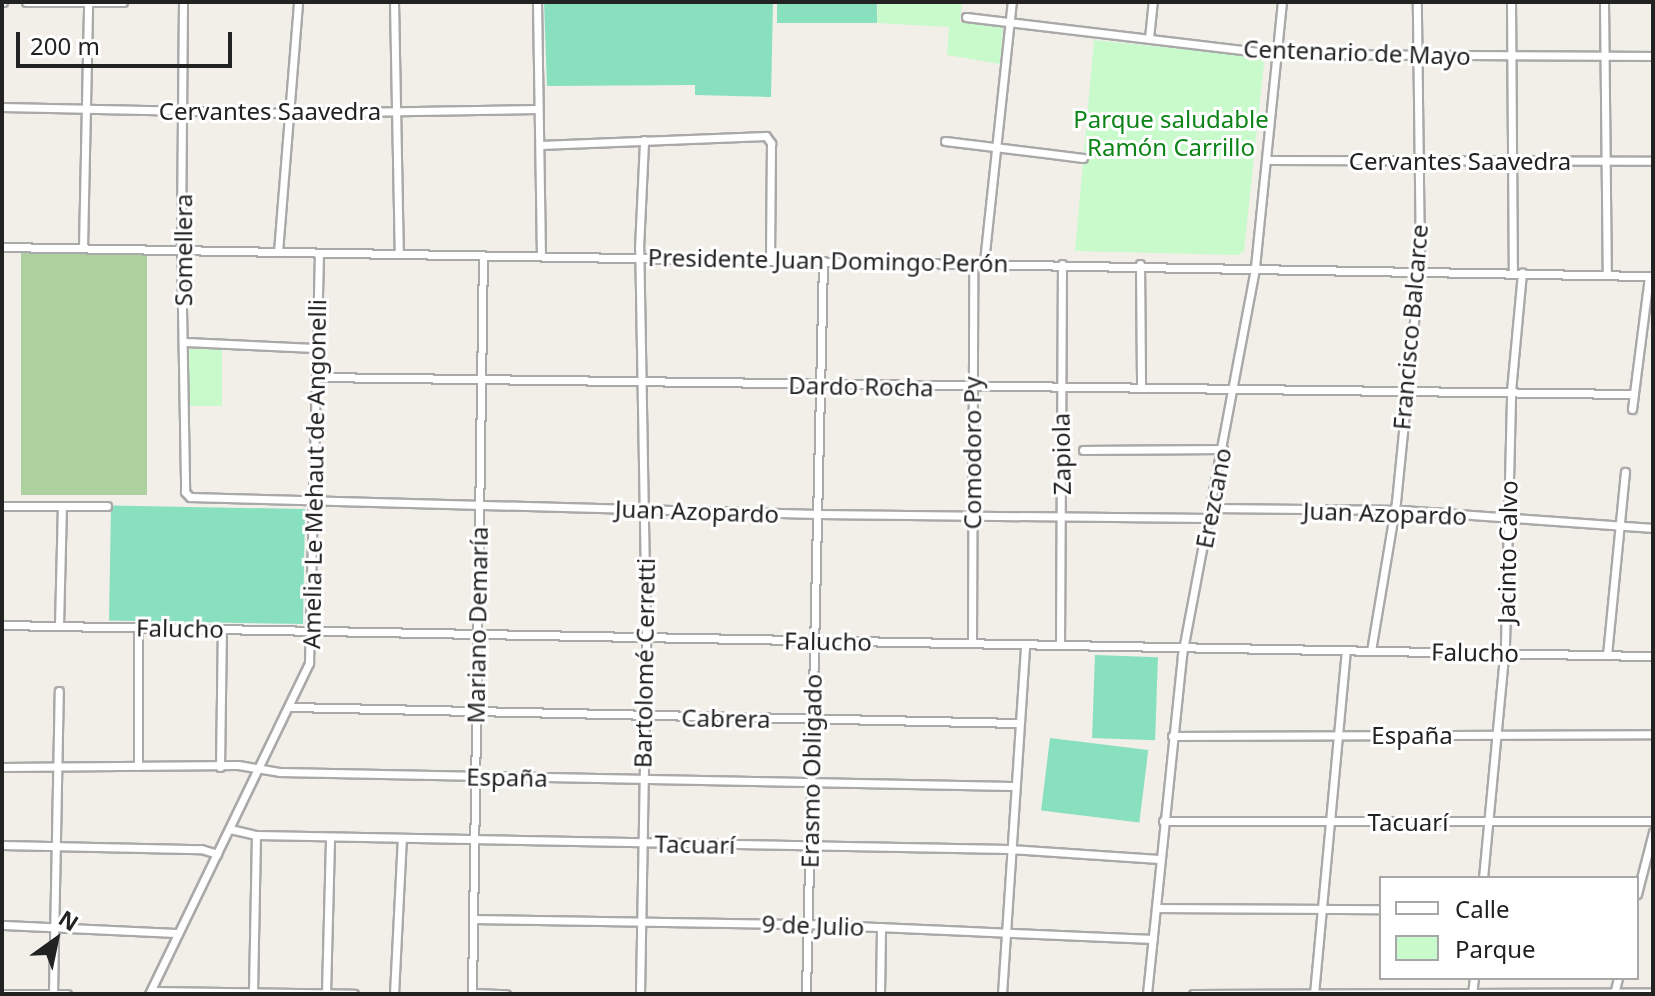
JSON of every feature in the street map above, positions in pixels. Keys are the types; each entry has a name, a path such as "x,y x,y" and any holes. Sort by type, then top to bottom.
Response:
{"street":[{"path":"26,2 123,2"},
{"path":"278,252 298,2"},
{"path":"394,2 399,254"},
{"path":"537,2 541,256"},
{"path":"984,262 1012,2"},
{"path":"1149,38 1153,2"},
{"name":"Erezcano","path":"1147,994 1183,648 1212,508 1255,267 1282,2"},
{"name":"Francisco Balcarce","path":"1371,651 1393,511 1419,271 1417,2"},
{"name":"Jacinto Calvo","path":"1483,876 1504,652 1511,391 1518,273 1511,2"},
{"path":"1604,2 1607,275"},
{"path":"83,248 88,4"},
{"name":"Somellera","path":"184,5 181,251 185,492"},
{"name":"Centenario de Mayo","path":"966,17 1276,54 1653,56"},
{"name":"Cervantes Saavedra","path":"2,107 289,113 537,109"},
{"path":"540,145 769,138 770,261"},
{"name":"Bartolomé Cerretti","path":"640,994 646,636 640,258 644,140"},
{"path":"945,141 1083,158"},
{"name":"Cervantes Saavedra","path":"1267,160 1653,161"},
{"name":"Presidente Juan Domingo Perón","path":"2,247 770,261 1140,264 1651,276"},
{"name":"Amelia Le Mehaut de Angonelli","path":"150,992 291,707 309,663 319,253"},
{"name":"Mariano Demaría","path":"472,994 483,256"},
{"name":"Erasmo Obligado","path":"806,994 823,261"},
{"name":"Comodoro Py","path":"972,643 973,262"},
{"name":"Zapiola","path":"1060,644 1062,264"},
{"path":"1140,264 1141,387"},
{"path":"1632,409 1651,276"},
{"path":"184,342 316,348"},
{"name":"Dardo Rocha","path":"316,377 820,387 1141,387 1634,394"},
{"path":"1083,450 1223,449"},
{"path":"1607,655 1625,472"},
{"name":"Juan Azopardo","path":"185,492 190,497 314,502 817,514 1210,518"},
{"path":"2,506 107,506"},
{"path":"59,626 62,506"},
{"name":"Juan Azopardo","path":"1212,508 1393,511 1653,528"},
{"name":"Falucho","path":"2,625 1653,656"},
{"path":"138,627 138,766"},
{"path":"220,767 222,629"},
{"path":"1002,994 1012,786 1025,645"},
{"path":"1314,994 1346,651"},
{"path":"53,993 59,691"},
{"name":"Cabrera","path":"291,707 477,714 1018,723"},
{"name":"España","path":"1172,736 1653,734"},
{"name":"España","path":"2,767 220,767 476,776 1012,786"},
{"name":"Tacuarí","path":"1163,821 1653,821"},
{"name":"Tacuarí","path":"230,829 256,835 1009,849 1159,859"},
{"path":"1639,886 1653,832"},
{"path":"253,992 256,835"},
{"path":"326,993 330,837"},
{"path":"394,994 402,838"},
{"path":"2,845 201,849 217,854"},
{"path":"1156,908 1379,909"},
{"name":"9 de Julio","path":"473,919 808,924 1004,930 1153,939"},
{"path":"2,925 178,933"},
{"path":"880,994 881,927"},
{"path":"150,992 354,994"},
{"path":"1193,994 1653,992"},
{"path":"4,994 67,994"},
{"path":"472,994 506,994"}],"green space":[{"path":"544,2 773,2 771,97 695,95 695,85 547,86"},
{"path":"777,2 877,2 877,23 777,23"},
{"path":"878,2 962,2 960,22 1003,28 1000,64 947,55 949,27 877,23"},
{"name":"Parque saludable Ramón Carrillo","path":"1094,40 1259,57 1264,63 1244,251 1238,255 1075,251"},
{"path":"21,252 147,252 147,495 21,495"},
{"path":"189,349 222,349 222,406 189,406"},
{"path":"111,506 305,509 303,624 109,621"},
{"path":"1095,655 1158,657 1155,740 1092,738"},
{"path":"1050,738 1148,750 1139,823 1041,810"}]}
